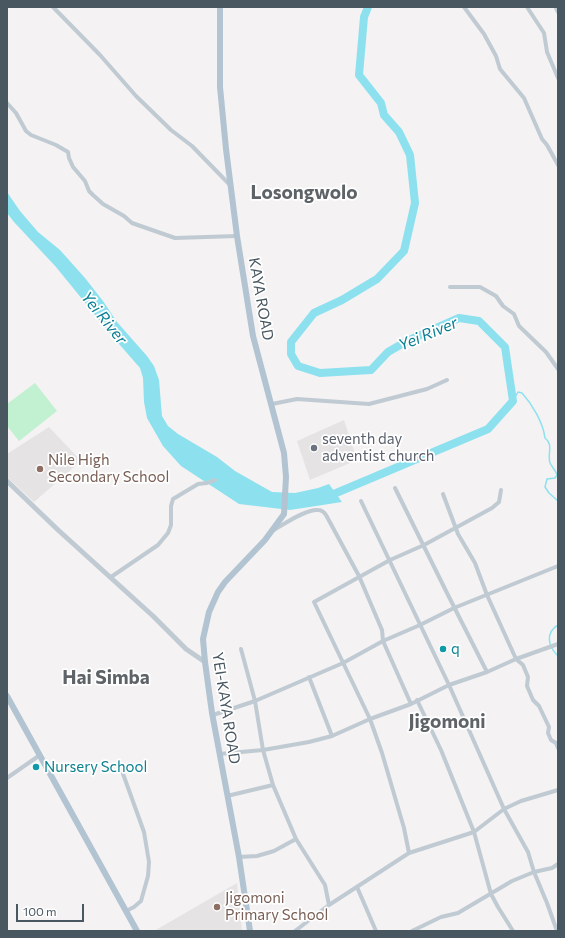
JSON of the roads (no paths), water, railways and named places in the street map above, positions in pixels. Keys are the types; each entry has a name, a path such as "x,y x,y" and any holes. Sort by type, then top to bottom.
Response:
{"main road":[{"name":"KAYA ROAD","path":"220,7 220,87 230,185 253,336 284,452 286,484 284,514"},
{"name":"YEI-KAYA ROAD","path":"250,931 239,857 219,754 204,662 204,634 212,602 225,582 272,532 284,514"},
{"path":"7,696 137,931"}],"street":[{"path":"53,7 100,55 136,96 171,130 192,146 230,185"},
{"path":"464,7 484,34 496,56 500,69 524,98 542,139 558,165"},
{"path":"527,7 544,33 547,52 558,78"},
{"path":"557,7 558,12"},
{"path":"7,103 16,113 26,131 31,135 56,145 68,152 73,167 85,181 89,191 103,204 124,216 132,223 175,238 237,236"},
{"path":"450,286 480,287 496,296 503,306 514,314 519,326 546,352 558,369"},
{"path":"272,404 297,399 369,404 426,389 447,380"},
{"path":"111,577 158,545 168,534 171,525 171,506 173,499 198,484 215,480"},
{"path":"7,481 186,649 204,662"},
{"path":"395,488 487,672"},
{"path":"409,853 404,828 382,753 370,719 314,602 359,576 424,545 496,505 499,502 501,490"},
{"path":"443,494 456,528 475,563 487,595 516,659 523,665 528,677 527,686 533,700 539,706 549,727 548,733 551,740 556,743 558,748"},
{"path":"361,501 449,685 504,809 528,852 534,872 557,931"},
{"path":"272,532 299,516 314,510 320,510 326,515 359,576 382,630 383,641 411,704"},
{"path":"213,715 255,701 343,663 383,641 454,608 558,566"},
{"path":"219,754 263,750 332,736 370,719 411,704 449,685 556,645"},
{"path":"241,649 255,701 263,750 272,785 296,839 325,885 329,905"},
{"path":"309,677 332,736"},
{"path":"417,700 440,750 474,832 491,894 513,931"},
{"path":"7,778 40,755"},
{"path":"122,769 144,832 149,862 148,876 141,901 126,911"},
{"path":"227,796 272,785"},
{"path":"295,931 329,905 409,853 474,832 504,809 521,801 558,790"},
{"path":"239,857 257,856 274,851 296,839"},
{"path":"412,931 440,917 458,913 512,881 534,872 552,868 558,864"},
{"path":"357,887 376,931"}],"water":[{"path":"7,192 20,211 38,232 60,250 85,278 117,322 154,366 159,380 162,416 168,426 178,434 217,457 235,471 272,492 295,493 329,484 342,502 290,510 239,504 181,466 163,446 147,418 144,402 143,378 140,368 56,267 7,213"}],"waterway":[{"name":"Yei River","path":"325,496 329,496 488,429 513,401 505,347 479,321 459,318 407,341 388,352 371,370 320,373 298,366 291,354 291,342 314,313 342,300 377,279 404,251 415,203 410,155 399,132 384,115 381,103 359,75 364,17 368,7"},
{"path":"513,401 518,392 522,393 530,402 539,420 545,438 550,446 550,463 557,475 555,478 547,479 545,487 558,501"},
{"path":"558,625 551,632 549,640 552,648 558,656"}],"place":[{"name":"seventh day adventist church","path":"314,448"},
{"name":"Nile High Secondary School","path":"40,469"},
{"name":"q","path":"443,649"},
{"name":"Nursery School","path":"36,767"},
{"name":"Jigomoni Primary School","path":"217,907"}],"district":[{"name":"Losongwolo","path":"304,193"},
{"name":"Hai Simba","path":"106,678"},
{"name":"Jigomoni","path":"447,722"}]}
